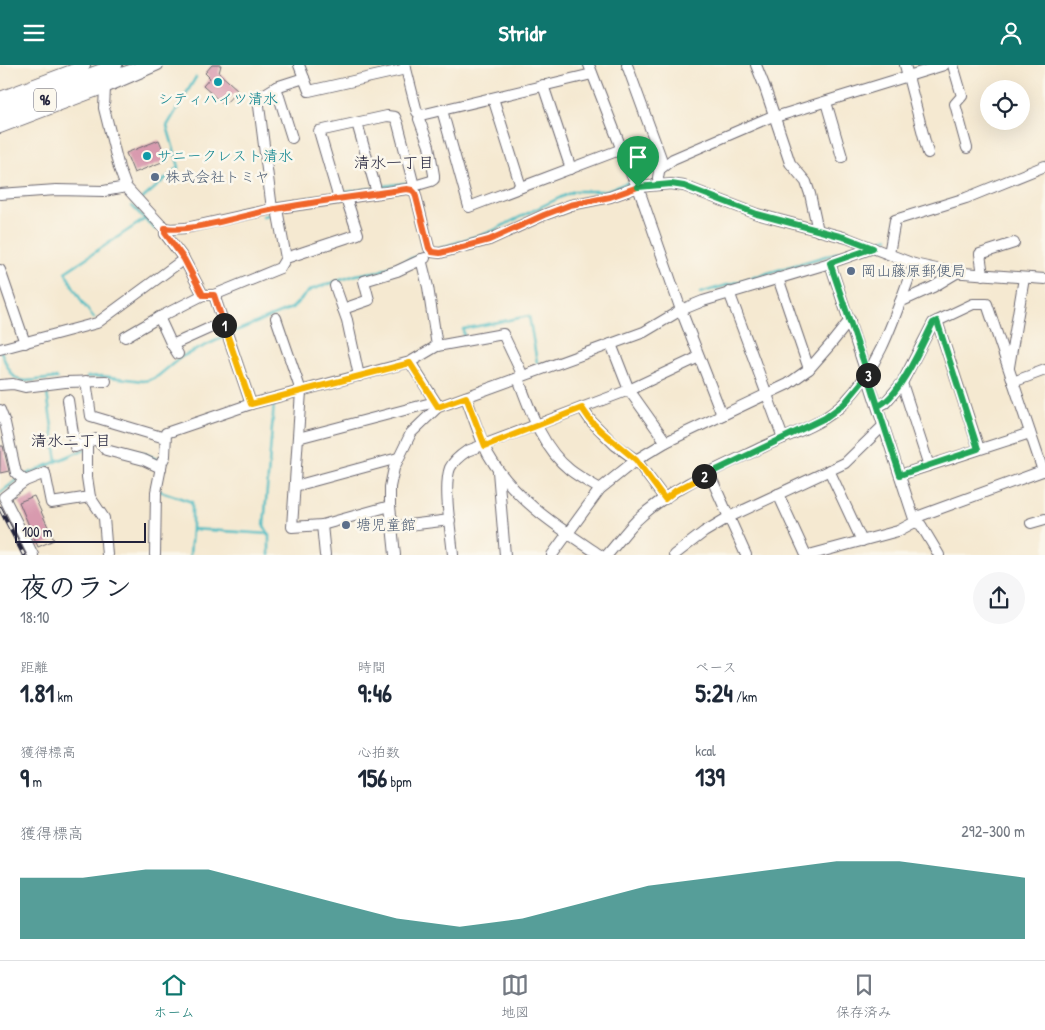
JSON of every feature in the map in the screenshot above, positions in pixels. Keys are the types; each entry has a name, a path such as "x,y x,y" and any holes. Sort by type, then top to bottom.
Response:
{"main road":[{"name":"96","path":"0,118 102,75 116,65"},
{"name":"96","path":"0,107 102,75 149,65"}],"street":[{"path":"0,97 59,70 85,65"},
{"path":"0,128 102,75 158,65"},
{"path":"299,65 309,91 405,67 417,112 421,115"},
{"path":"627,65 661,158 658,178 659,185"},
{"path":"756,65 790,163 806,182 818,231"},
{"path":"905,65 928,153"},
{"path":"660,169 664,168 673,159 775,116 944,65"},
{"path":"953,65 962,96 955,104 967,148"},
{"path":"421,115 543,85 590,69 635,182 678,298 680,310 722,415"},
{"path":"102,75 104,108 122,187 139,201 165,228 170,229 186,228 340,196 376,190 413,188 431,181 434,175 429,146 419,119 421,115"},
{"path":"286,258 275,209 258,98 276,87 304,78"},
{"path":"543,85 571,169"},
{"path":"276,87 292,138"},
{"path":"493,98 521,187"},
{"path":"826,102 842,157"},
{"path":"442,110 469,207 622,149"},
{"path":"125,337 203,295 214,295 280,268 286,258 358,234 340,196 319,131 387,115 395,117 413,188 420,205 428,255 428,287 437,346"},
{"path":"356,123 376,190"},
{"path":"888,254 895,219 966,198 1045,166"},
{"path":"343,309 370,300 364,281 397,271 428,255 489,240 570,205 610,197 635,182 684,186 757,214 847,238 914,264 983,275 1045,279"},
{"path":"0,194 56,190 104,191 122,187"},
{"path":"165,228 165,233 184,259 203,295"},
{"path":"983,275 980,254 1014,243"},
{"path":"298,438 466,397 644,332 680,310 703,301 830,263 873,248"},
{"path":"1,349 97,323 184,259"},
{"path":"830,263 914,520 921,525 939,555"},
{"path":"607,555 637,520 675,491 825,418 844,404 868,375 886,340 914,264"},
{"path":"0,270 25,343"},
{"path":"900,302 933,287 958,272"},
{"path":"778,278 809,369"},
{"path":"1009,368 1024,278"},
{"path":"335,286 347,320 359,375"},
{"path":"729,292 783,438"},
{"path":"214,295 251,404"},
{"path":"778,494 808,555 898,531 914,520 1044,470 987,304 973,303 933,323 902,383 885,403 878,406"},
{"path":"159,317 175,349 223,321"},
{"path":"276,318 301,391 292,527 322,525 390,506"},
{"path":"552,555 600,489 636,460 666,442 788,384 809,369 850,320"},
{"path":"937,321 978,449"},
{"path":"155,555 156,492 165,456 166,433 251,404 410,363 437,346 503,334 537,426 549,447 569,469 600,489"},
{"path":"611,344 629,390 666,442"},
{"path":"453,555 447,478 451,465 458,457 467,451 485,446 629,390 699,357"},
{"path":"410,363 437,404"},
{"path":"1013,382 1045,370"},
{"path":"86,381 91,416 165,438"},
{"path":"0,385 12,384 25,387 45,383 106,381"},
{"path":"902,383 929,466"},
{"path":"466,397 485,446 502,476 529,505 600,555"},
{"path":"68,399 75,447 87,446 96,439 106,451 144,460 161,469"},
{"path":"395,555 390,506 390,487 394,468 411,433 437,404"},
{"path":"582,408 601,431 636,460 665,499"},
{"path":"0,410 5,423 16,473 22,479"},
{"path":"674,555 704,532 729,517 845,463 884,425"},
{"path":"900,475 1030,433"},
{"path":"87,446 87,477 90,497 104,519 107,555"},
{"path":"295,486 398,458"},
{"path":"498,469 505,555"},
{"path":"829,470 862,541"},
{"path":"33,555 4,497 22,479 46,473 51,503 90,497"},
{"path":"709,473 746,555"},
{"path":"1031,523 1045,519"},
{"path":"392,527 450,520"},
{"path":"322,525 325,555"}],"building":[{"name":"シティハイツ清水","path":"212,65 221,65 219,73 238,90 224,105 203,86 210,78 205,73"},
{"name":"サニークレスト清水","path":"159,140 167,160 134,173 126,153"},
{"path":"0,446 3,446 9,471 0,473"},
{"path":"34,496 54,540 38,547 19,502"}],"waterway":[{"path":"141,200 179,167 167,126 196,77"},
{"path":"631,160 636,173 634,176"},
{"path":"436,249 492,231 574,191 605,191 631,180"},
{"path":"379,187 405,183"},
{"path":"340,193 374,188"},
{"path":"288,202 334,194"},
{"path":"132,206 155,229"},
{"path":"263,216 275,214"},
{"path":"94,318 82,302 65,272 145,219"},
{"path":"880,241 888,238"},
{"path":"700,293 853,248"},
{"path":"231,333 292,308 310,290 356,275 380,271 417,256"},
{"path":"462,338 464,337 463,329 529,316 537,362"},
{"path":"87,377 102,376 143,381 150,380 158,376 181,357 226,336"},
{"path":"1,351 6,364 15,378 27,381 57,378"},
{"path":"46,386 57,461"},
{"path":"269,534 264,526 274,403 277,402"},
{"path":"104,444 124,447 158,460"},
{"path":"23,476 85,449"},
{"path":"0,493 18,479"},
{"path":"160,490 192,502 192,529 269,534 269,555"},
{"path":"190,555 192,529"}],"railway":[{"path":"0,508 24,555"}],"place":[{"name":"シティハイツ清水","path":"218,82"},
{"name":"サニークレスト清水","path":"147,156"},
{"name":"株式会社トミヤ","path":"155,177"},
{"name":"岡山藤原郵便局","path":"851,271"},
{"name":"塘児童館","path":"346,525"}],"district":[{"name":"清水一丁目","path":"394,162"},
{"name":"清水二丁目","path":"71,440"}],"route":[{"path":"638,187 610,197 570,205 489,240 440,253 432,252 429,248 420,205 415,193 407,189 272,209 186,228 165,228 165,233 190,269 199,291 203,295 214,295 251,404 410,363 438,407 466,397 485,446 582,408 601,431 636,460 665,499 675,491 709,473 825,418 844,404 868,375 878,406 885,403 902,383 933,323 937,321 978,449 900,475 868,375 850,320 830,263 873,248 847,238 757,214 684,186 671,184 638,187"}]}
